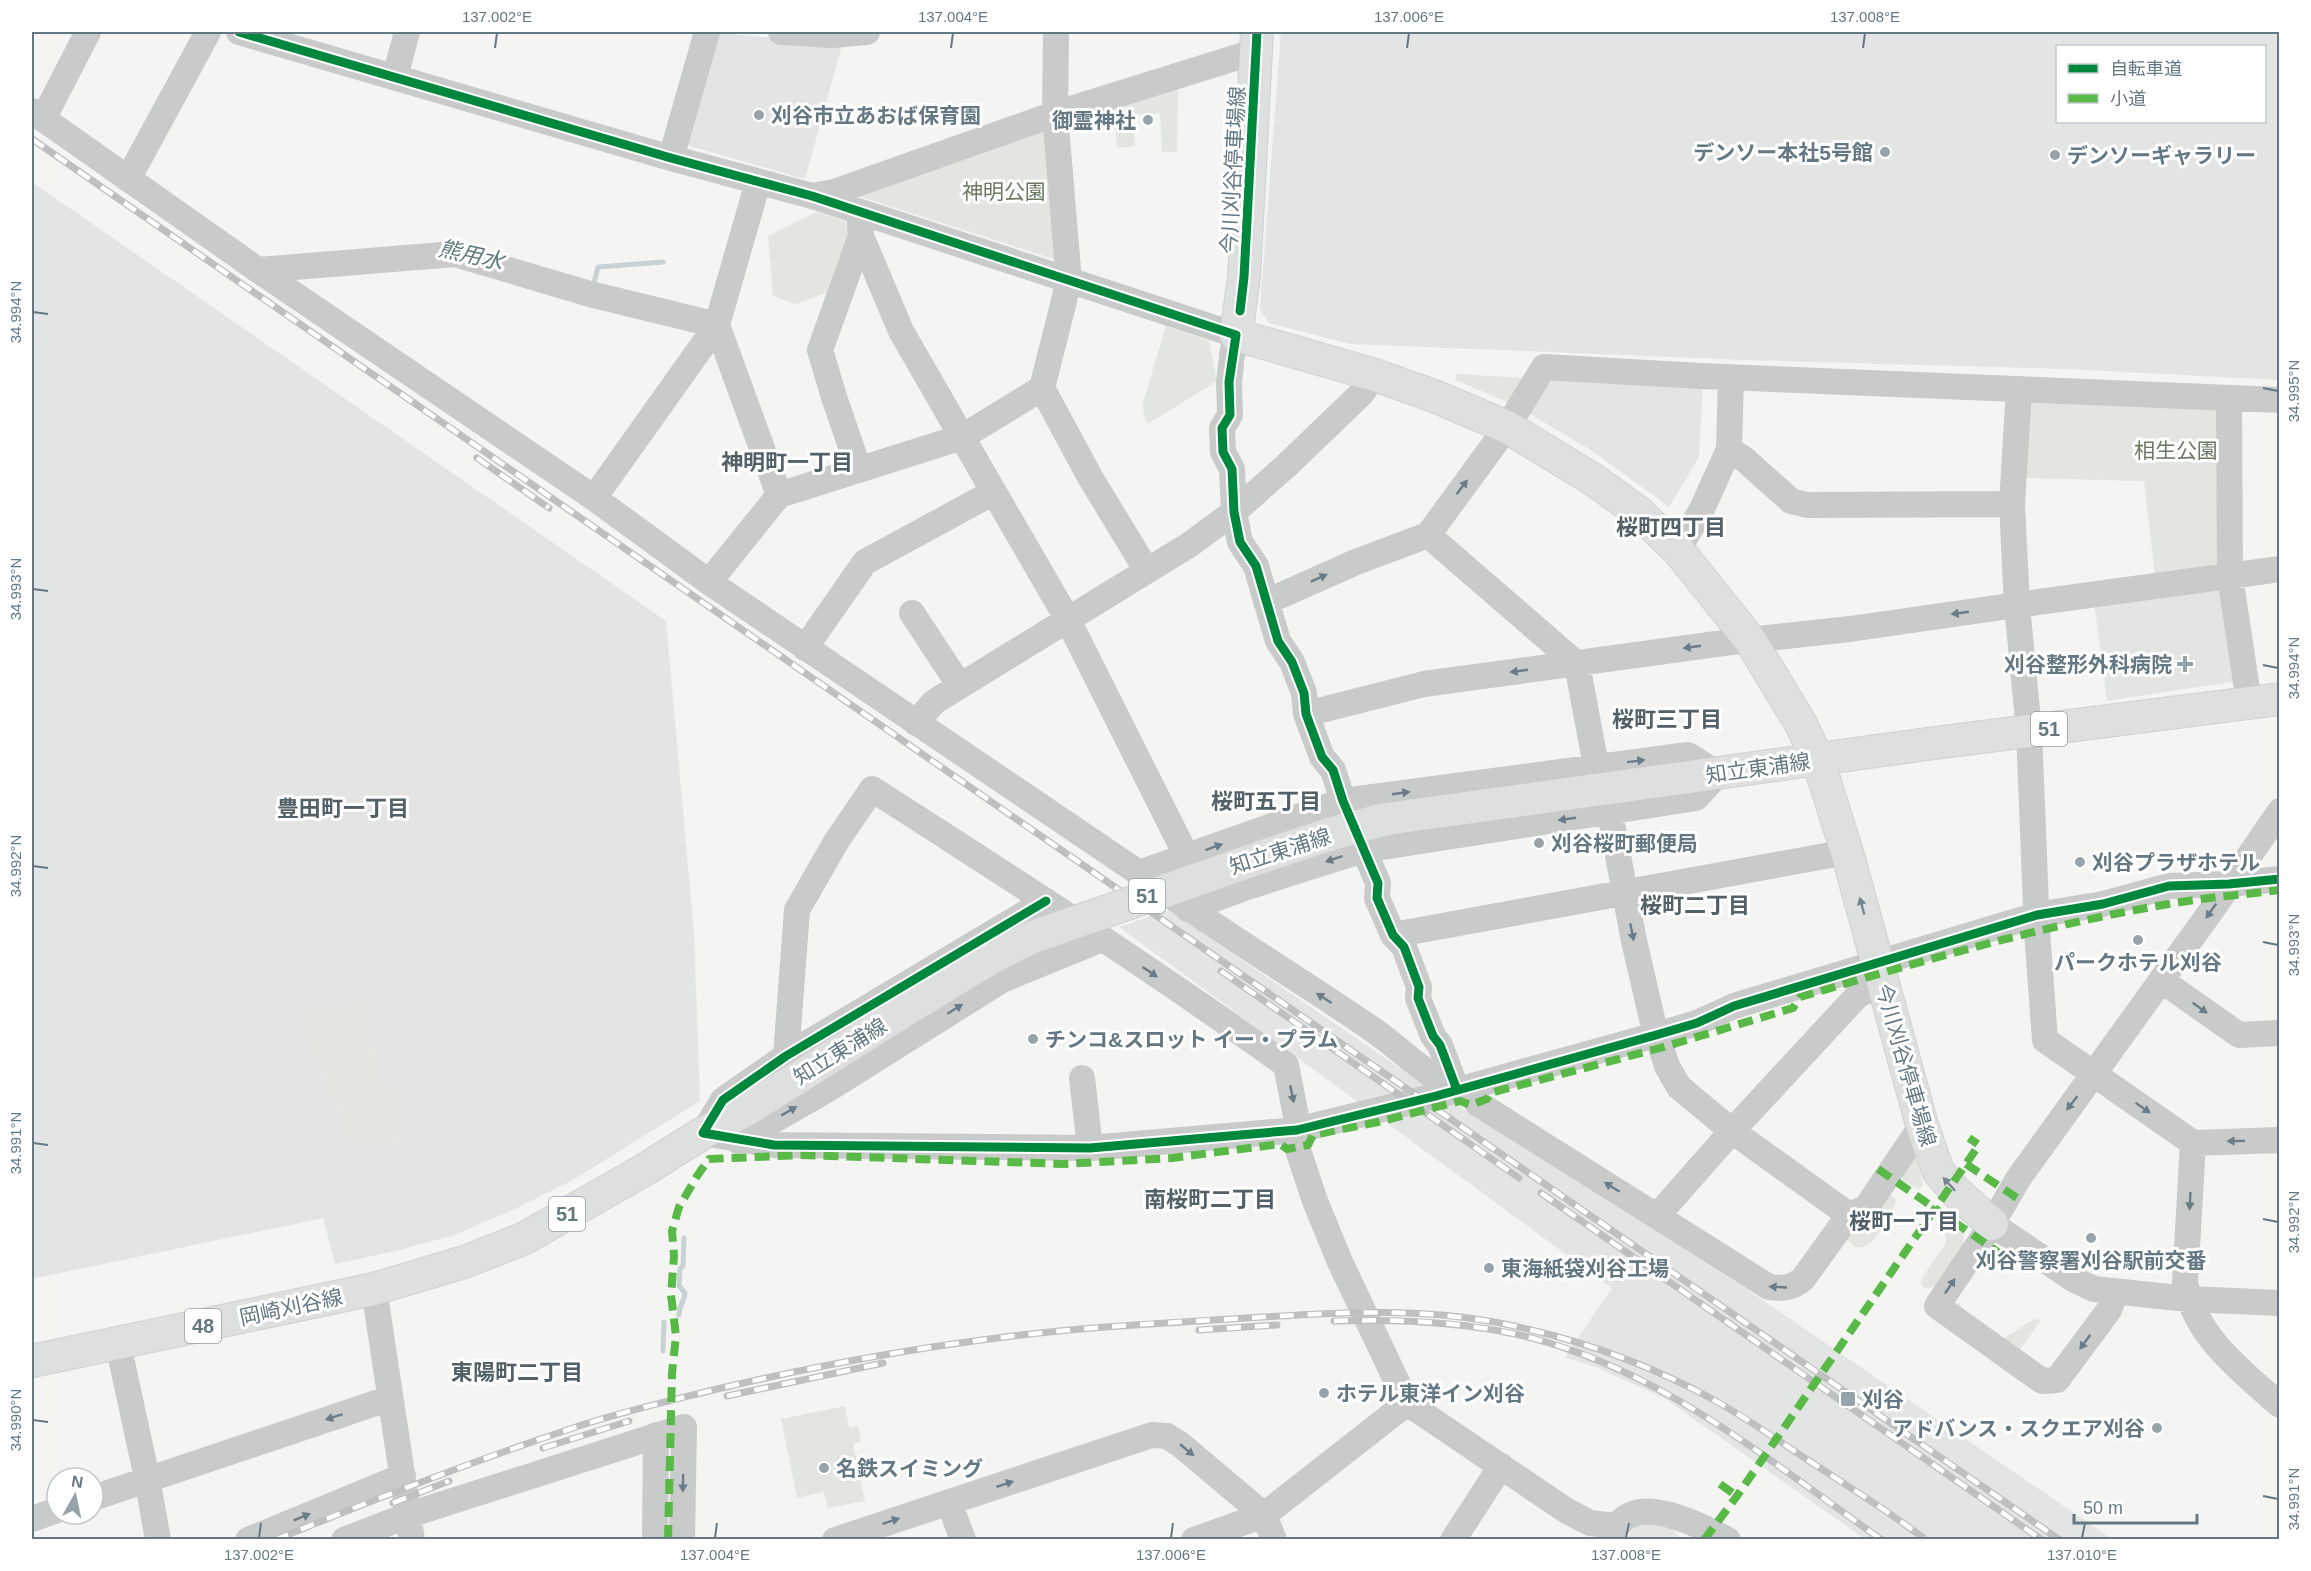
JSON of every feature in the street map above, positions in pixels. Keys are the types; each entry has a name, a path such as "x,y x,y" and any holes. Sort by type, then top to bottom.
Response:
{"main road":[{"name":"今川刈谷停車場線","path":"1257,41 1244,277 1233,352 1375,375 1434,396 1507,427 1603,487 1638,512 1678,550 1750,640 1801,724 1818,760 1847,852 1922,1125 1938,1171 1957,1193 1992,1224"},
{"name":"知立東浦線","path":"374,1289 464,1262 523,1239 748,1109 989,959 1030,938 1334,833 1386,819 1927,744 2280,699"},
{"name":"岡崎刈谷線","path":"32,1361 374,1289"}],"street":[{"path":"88,32 37,115 258,270 594,498 709,582 805,648 1139,873 1188,909 1374,1030 1439,1082 1463,1089"},
{"path":"128,179 208,32"},
{"path":"239,32 671,158 812,196 860,224 1069,282 1233,352 1229,382 1230,415 1222,428 1223,452 1232,469 1234,512 1240,542 1256,566 1278,640 1292,663 1304,693 1306,714 1322,757 1333,770 1343,801 1378,883 1377,898 1393,935 1404,947 1419,987 1418,998 1432,1036 1440,1045 1463,1089 1477,1102 1769,1287 1782,1289 1794,1286 1803,1279 1849,1215 1866,1208 1922,1125"},
{"path":"395,77 406,32"},
{"path":"671,158 707,32"},
{"path":"781,32 832,36 867,32"},
{"path":"1056,32 1055,114 1069,282 1042,388 1090,477 1147,571"},
{"path":"812,196 834,192 1257,41"},
{"path":"594,498 717,326 758,182"},
{"path":"860,224 901,330 1068,620 1187,857"},
{"path":"859,470 820,350 860,224"},
{"path":"258,270 455,254 590,294 717,326"},
{"path":"717,326 780,495"},
{"path":"1266,602 1356,562 1428,535 1507,427 1544,367 2280,400"},
{"path":"916,723 934,702 1189,545 1234,512 1361,394 1375,375"},
{"path":"1678,550 1702,509 1729,449 1731,377"},
{"path":"709,582 780,495 962,437 1042,388"},
{"path":"2019,389 2012,504 2017,605 2029,731 2045,1040 2193,1143 2280,1140"},
{"path":"2229,398 2230,576 2249,704"},
{"path":"1729,449 1744,459 1791,501 1808,505 2012,504"},
{"path":"805,648 865,562 994,492"},
{"path":"1428,535 1577,664 1596,766"},
{"path":"1306,714 1424,684 1750,640 1850,629 2280,569"},
{"path":"912,613 960,686"},
{"path":"1139,873 1343,801 1688,755 1718,774 1696,798 1363,850 1244,888 1188,909"},
{"path":"786,1056 797,909 836,842 872,789 1046,901 1286,1065 1296,1116 1297,1147 1315,1201 1340,1262 1407,1403 1567,1511 1613,1533 1633,1513 1648,1511 1669,1514 1694,1530 1728,1539"},
{"path":"2115,1293 2109,1310 2057,1380 2042,1381 1937,1306 1992,1224 2018,1179 2095,1074 2280,811"},
{"path":"1610,813 1634,941 1656,1035 1666,1066 1679,1087 1732,1131 1849,1215"},
{"path":"1393,935 1847,852"},
{"path":"1046,901 786,1056 723,1100 703,1133 738,1141 774,1145 1090,1148 1297,1130 1463,1089 1656,1035 1697,1023 1734,1006 1880,973 2037,915 2103,904 2169,886 2280,879"},
{"path":"738,1141 830,1088 1002,980 1102,939"},
{"path":"1657,1216 1732,1131 1880,973"},
{"path":"2161,980 2239,1035 2280,1033"},
{"path":"1082,1078 1090,1148"},
{"path":"2193,1143 2185,1282 2188,1299 2206,1334 2280,1405"},
{"path":"1992,1224 2073,1279 2094,1289 2188,1299 2280,1303"},
{"path":"374,1289 411,1527"},
{"path":"117,1344 158,1539"},
{"path":"105,1494 372,1404 390,1400"},
{"path":"1194,1539 1264,1515 1407,1403"},
{"path":"344,1539 411,1527 656,1435 684,1427 682,1539"},
{"path":"656,1435 656,1539"},
{"path":"835,1539 1152,1435 1167,1436 1181,1445 1264,1515 1274,1539"},
{"path":"1453,1539 1501,1466"},
{"path":"248,1539 403,1476"},
{"path":"949,1502 963,1539"},
{"path":"1567,1511 1585,1527 1592,1539"}],"shaded area":[{"path":"1281,32 2279,32 2279,380 2067,369 1746,360 1350,344 1269,323 1260,309"},
{"name":"刈谷市立あおば保育園","path":"722,33 842,45 805,179 686,145 714,38"},
{"path":"32,182 666,621 694,933 700,1101 573,1180 509,1212 451,1236 396,1251 335,1264 323,1218 32,1279"},
{"path":"1554,378 1703,384 1699,457 1669,507 1594,452 1530,414 1530,405"},
{"name":"刈谷整形外科病院","path":"2225,585 2237,681 2107,701 2094,601"},
{"path":"1169,910 1422,1083 1742,1286 2112,1539 1865,1539 1664,1398 1595,1367 1565,1357 1612,1288 1119,927"}],"green space":[{"path":"1178,84 1177,152 1162,152 1160,113 1134,115 1135,146 1117,148 1113,103"},
{"name":"神明公園","path":"1047,123 1060,261 858,196"},
{"path":"816,212 845,221 851,234 834,290 795,304 773,296 768,236"},
{"path":"1166,326 1209,341 1217,381 1148,424 1144,416 1143,403"},
{"path":"1457,374 1524,378 1510,403 1455,380"},
{"name":"相生公園","path":"2030,400 2219,409 2220,567 2155,576 2144,481 2022,478"},
{"path":"367,1002 374,1075 396,1092 400,1147 356,1150 299,1010 312,1009 313,1005"},
{"path":"1916,1155 1923,1185 1919,1189 1903,1181 1901,1175"},
{"path":"1890,1194 1895,1198 1896,1203 1876,1237 1862,1247 1855,1246 1848,1240 1849,1234"},
{"path":"1955,1226 1964,1233 1963,1247 1935,1286 1926,1289 1921,1284 1922,1278 1946,1243 1945,1232 1949,1227"},
{"path":"1970,1315 2003,1339 2034,1319 2040,1322 2018,1352"},
{"name":"名鉄スイミング","path":"845,1406 849,1428 858,1426 861,1442 853,1444 865,1501 828,1508 824,1492 797,1498 781,1419"},
{"path":"1639,1524 1668,1527 1679,1539 1629,1540 1630,1532"}],"waterway":[{"name":"熊用水","path":"593,287 598,267 663,262"},
{"path":"679,1315 685,1293 679,1286 680,1269 683,1266 684,1238"},
{"path":"663,1351 664,1322"}],"railway":[{"path":"32,139 2060,1540"},
{"path":"477,458 549,508"},
{"path":"1221,971 1519,1178"},
{"path":"1541,1193 2042,1540"},
{"path":"275,1540 422,1482 588,1423 659,1403 786,1374 895,1353 1031,1334 1162,1323 1371,1312 1410,1313 1488,1321 1575,1342 1646,1367 1692,1388 1740,1416 1926,1540"},
{"path":"1334,1321 1379,1320 1470,1326 1515,1334 1566,1348 1662,1391 1708,1418 1882,1540"},
{"path":"1199,1330 1277,1325"},
{"path":"727,1396 883,1363"},
{"path":"543,1448 629,1421"},
{"path":"393,1503 449,1481"}],"marked path":[{"path":"668,1540 672,1373 676,1336 671,1295 674,1256 672,1231 679,1207 709,1159 802,1155 1064,1164 1172,1158 1280,1144 1287,1149 1308,1145 1313,1135 1378,1122 1460,1101 1471,1105 1487,1099 1490,1093 1660,1048 1793,1008 1800,997 2044,929 2144,908 2280,890"},
{"path":"1704,1540 1737,1496 1979,1145 1969,1138"},
{"path":"1966,1164 2023,1202"},
{"path":"1878,1169 2002,1255"},
{"path":"1720,1484 1737,1496"}],"cycle path":[{"path":"239,32 671,158 812,196 1236,335 1229,382 1230,415 1222,428 1223,452 1232,469 1234,512 1240,542 1256,566 1278,641 1292,662 1304,693 1306,714 1322,757 1333,770 1343,801 1378,883 1377,898 1393,935 1404,947 1419,987 1418,998 1433,1036 1440,1045 1457,1090"},
{"path":"1240,311 1244,277 1257,32"},
{"path":"1046,901 786,1056 723,1100 703,1133 774,1145 1090,1148 1297,1130 1436,1096 1656,1035 1697,1023 1734,1006 2037,915 2103,904 2169,886 2280,879"}],"place":[{"name":"刈谷市立あおば保育園","path":"759,115"},
{"name":"御霊神社","path":"1148,120"},
{"name":"デンソー本社5号館","path":"1885,152"},
{"name":"デンソーギャラリー","path":"2055,155"},
{"name":"刈谷整形外科病院","path":"2185,664"},
{"name":"刈谷桜町郵便局","path":"1539,843"},
{"name":"刈谷プラザホテル","path":"2080,862"},
{"name":"パークホテル刈谷","path":"2138,940"},
{"name":"チンコ&スロット イー・プラム","path":"1033,1039"},
{"name":"刈谷警察署刈谷駅前交番","path":"2091,1238"},
{"name":"東海紙袋刈谷工場","path":"1489,1268"},
{"name":"ホテル東洋イン刈谷","path":"1324,1393"},
{"name":"刈谷","path":"1848,1399"},
{"name":"アドバンス・スクエア刈谷","path":"2157,1428"},
{"name":"名鉄スイミング","path":"824,1468"}],"district":[{"name":"神明町一丁目","path":"787,462"},
{"name":"桜町四丁目","path":"1671,527"},
{"name":"桜町三丁目","path":"1667,719"},
{"name":"桜町五丁目","path":"1266,801"},
{"name":"豊田町一丁目","path":"343,808"},
{"name":"桜町二丁目","path":"1695,905"},
{"name":"南桜町二丁目","path":"1210,1199"},
{"name":"桜町一丁目","path":"1904,1221"},
{"name":"東陽町二丁目","path":"517,1372"}]}
